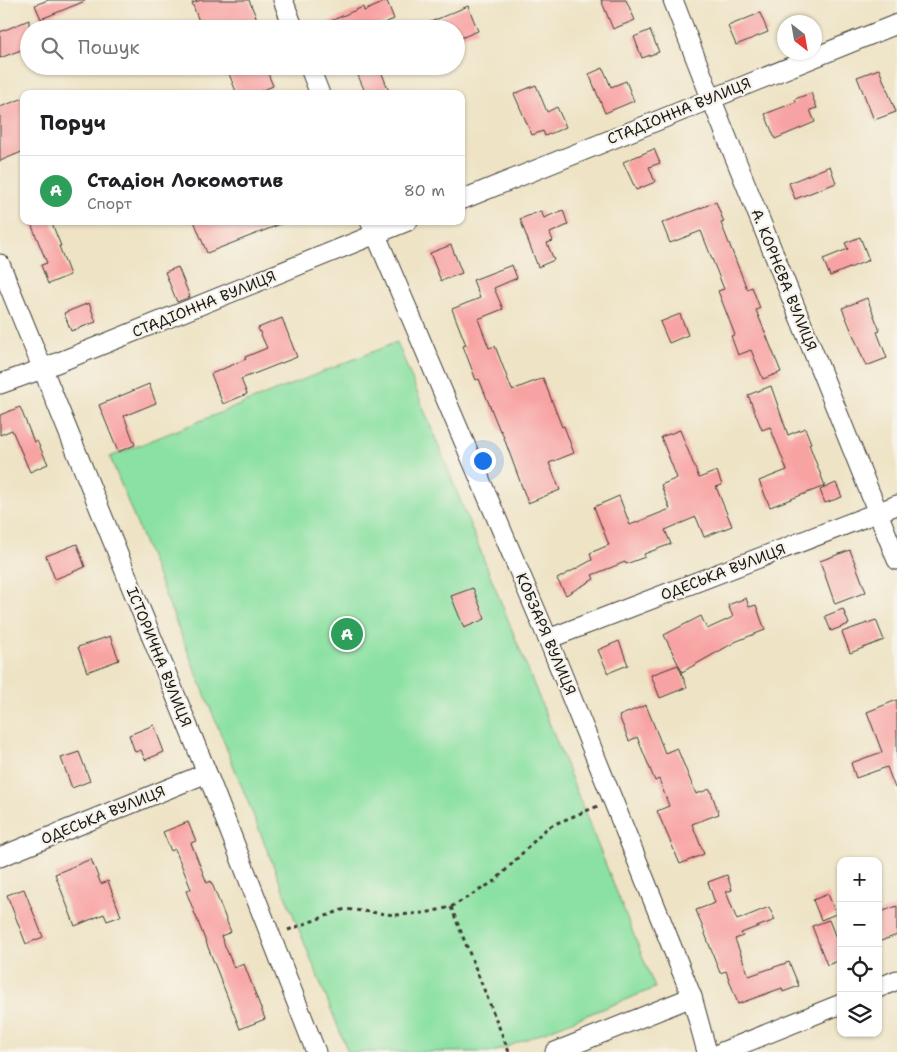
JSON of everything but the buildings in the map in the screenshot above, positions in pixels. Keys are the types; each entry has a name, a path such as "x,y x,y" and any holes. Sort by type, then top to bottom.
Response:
{"street":[{"path":"283,0 291,20"},
{"name":"А. КОРНЄВА ВУЛИЦЯ","path":"673,0 710,98 897,560"},
{"name":"СТАДІОННА ВУЛИЦЯ","path":"465,198 897,24"},
{"path":"313,75 318,90"},
{"name":"СТАДІОННА ВУЛИЦЯ","path":"0,384 42,369 373,228 388,225"},
{"name":"КОБЗАРЯ ВУЛИЦЯ","path":"373,228 548,638 692,997 707,1052"},
{"name":"ІСТОРИЧНА ВУЛИЦЯ","path":"0,264 206,773 316,1052"},
{"name":"ОДЕСЬКА ВУЛИЦЯ","path":"548,638 897,505"},
{"name":"ОДЕСЬКА ВУЛИЦЯ","path":"0,857 206,773"},
{"path":"882,986 897,980"},
{"path":"555,1052 692,997"},
{"path":"722,1052 837,1006"}],"path":[{"path":"271,937 345,909 395,915 425,913 451,907 495,881 548,828 557,822 613,800"},
{"path":"451,907 509,1052"}],"green space":[{"path":"397,342 655,988 494,1052 348,1052 110,457"}],"place":[{"name":"Стадіон Локомотив","path":"347,634"}]}
